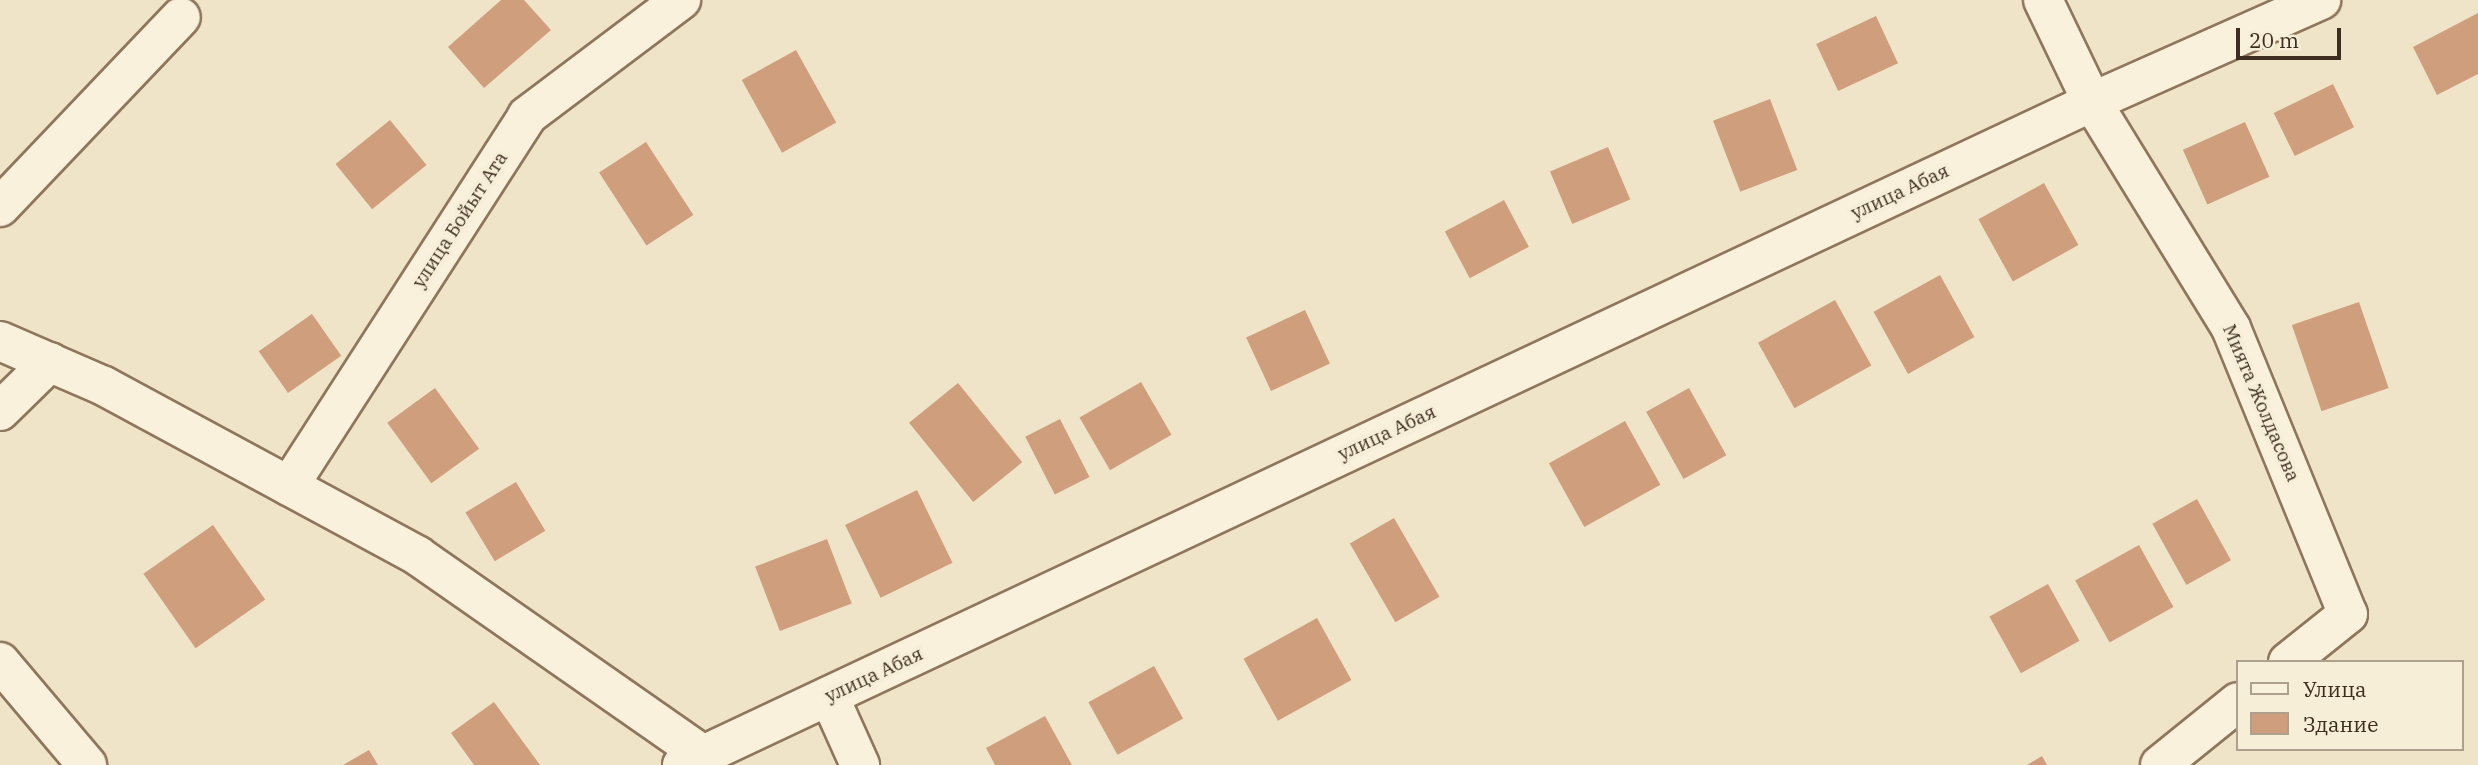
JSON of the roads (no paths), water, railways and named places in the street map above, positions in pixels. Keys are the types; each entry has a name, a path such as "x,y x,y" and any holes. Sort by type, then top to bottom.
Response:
{"street":[{"name":"улица Бойыт Ата","path":"289,486 527,116 681,0"},
{"path":"2043,0 2092,102"},
{"name":"улица Абая","path":"693,760 2092,102 2321,0"},
{"path":"0,207 181,18"},
{"name":"Мията Жолдасова","path":"2092,102 2231,328 2348,614 2290,660"},
{"path":"0,341 104,386 418,556 693,760"},
{"path":"0,411 50,362"},
{"path":"0,662 87,765"},
{"path":"829,696 860,765"},
{"path":"2160,765 2236,704"}]}
